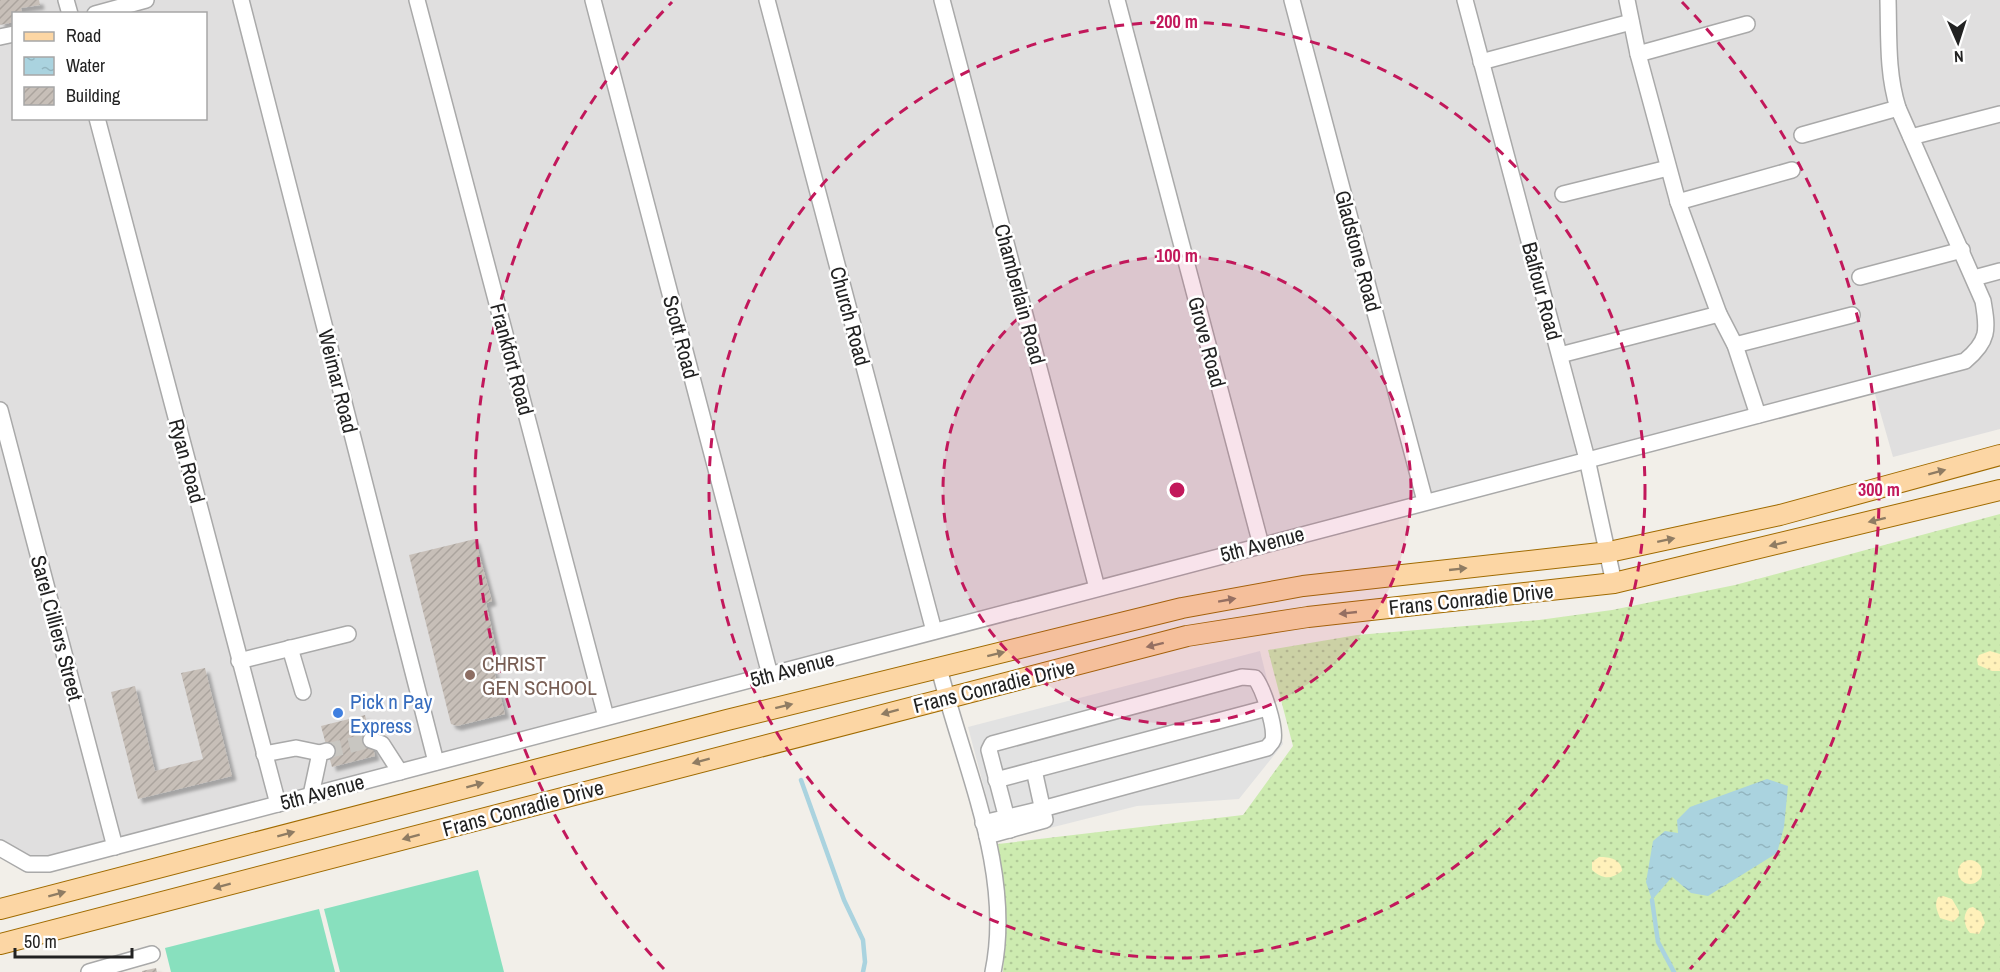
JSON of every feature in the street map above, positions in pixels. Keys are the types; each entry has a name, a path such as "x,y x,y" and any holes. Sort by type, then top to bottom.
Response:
{"main road":[{"name":"Frans Conradie Drive","path":"0,909 727,720 1182,608 1303,586 1609,552 1780,515 2000,455"},
{"name":"Frans Conradie Drive","path":"0,944 1188,636 1308,617 1614,583 2000,490"}],"street":[{"path":"101,12 146,0"},
{"name":"Weimar Road","path":"241,0 435,762"},
{"name":"Frankfort Road","path":"417,0 606,717"},
{"name":"Scott Road","path":"592,0 770,675"},
{"name":"Church Road","path":"767,0 934,631"},
{"name":"Chamberlain Road","path":"942,0 1097,588"},
{"name":"Grove Road","path":"1117,0 1261,545"},
{"name":"Gladstone Road","path":"1292,0 1425,501"},
{"name":"Balfour Road","path":"1466,0 1587,459 1614,583"},
{"path":"1627,0 1638,54 1678,202 1719,314 1735,345 1758,415"},
{"name":"5th Avenue","path":"0,848 28,864 37,866 115,847 1965,361 1978,350 1985,339 1987,322 1983,301 1898,108 1889,72 1888,0"},
{"path":"1481,62 1631,22"},
{"path":"1638,54 1747,24"},
{"path":"1802,135 1898,108"},
{"path":"1911,137 2000,114"},
{"name":"Ryan Road","path":"98,120 278,804"},
{"path":"1563,194 1668,168"},
{"path":"1678,202 1792,170"},
{"path":"1860,277 1962,250"},
{"path":"1974,278 2000,271"},
{"path":"1560,355 1719,314"},
{"path":"1735,345 1852,315"},
{"name":"Sarel Cilliers Street","path":"0,410 115,847"},
{"path":"239,661 348,634"},
{"path":"290,648 303,692"},
{"path":"939,668 985,830 999,914 997,952 993,972"},
{"path":"985,830 1008,824 1042,809 1268,748 1273,740 1272,726 1260,685 1255,678 1248,676 992,744 989,750 1008,824"},
{"path":"996,780 1268,708"},
{"path":"371,741 382,744 400,772"},
{"path":"264,754 296,748 324,752 311,795"},
{"path":"1034,770 1042,809"},
{"path":"88,972 153,954"}],"shaded area":[{"path":"0,0 2000,0 2000,429 1893,457 1873,387 49,865 0,849"},
{"path":"1260,651 1283,744 1239,799 1137,806 998,841 968,727"}],"green space":[{"path":"2000,514 2000,972 1003,972 1006,914 998,844 1243,815 1293,746 1268,650 1357,635 1539,620 1612,610 1735,585"},
{"path":"478,870 504,972 340,972 324,909"},
{"path":"319,909 335,972 171,972 165,948"}],"sand":[{"path":"1990,651 2000,654 2000,671 1992,671 1978,665 1979,655"},
{"path":"1599,857 1614,860 1620,864 1622,871 1610,877 1603,877 1596,873 1592,870 1592,862"},
{"path":"1970,860 1975,861 1981,867 1981,877 1975,883 1970,884 1965,883 1959,877 1958,872 1959,867 1965,861"},
{"path":"1938,897 1952,899 1959,911 1959,916 1953,922 1940,918 1936,905"},
{"path":"1973,907 1981,912 1985,923 1979,934 1970,933 1965,924 1965,914 1969,908"}],"water":[{"path":"1767,779 1788,786 1784,827 1777,853 1708,896 1691,893 1672,877 1652,900 1646,882 1653,841 1665,831 1678,833 1677,820 1690,807"}],"building":[{"path":"0,0 39,0 40,5 21,8 22,12 12,12 12,22 0,25"},
{"path":"475,539 492,601 486,603 498,657 491,659 505,714 457,726 451,724 409,555"},
{"path":"205,668 232,776 138,799 111,692 135,686 155,771 203,759 181,673"},
{"path":"365,715 375,756 332,767 321,726"},
{"path":"156,968 157,972 142,972 142,971"}],"waterway":[{"path":"801,780 844,900 863,940 865,962 863,972"},
{"path":"1652,900 1658,942 1674,972"}],"tunnel":[{"path":"327,751 371,740"}],"place":[{"name":"CHRIST GEN SCHOOL","path":"470,675"},
{"name":"Pick n Pay Express","path":"338,713"}]}
